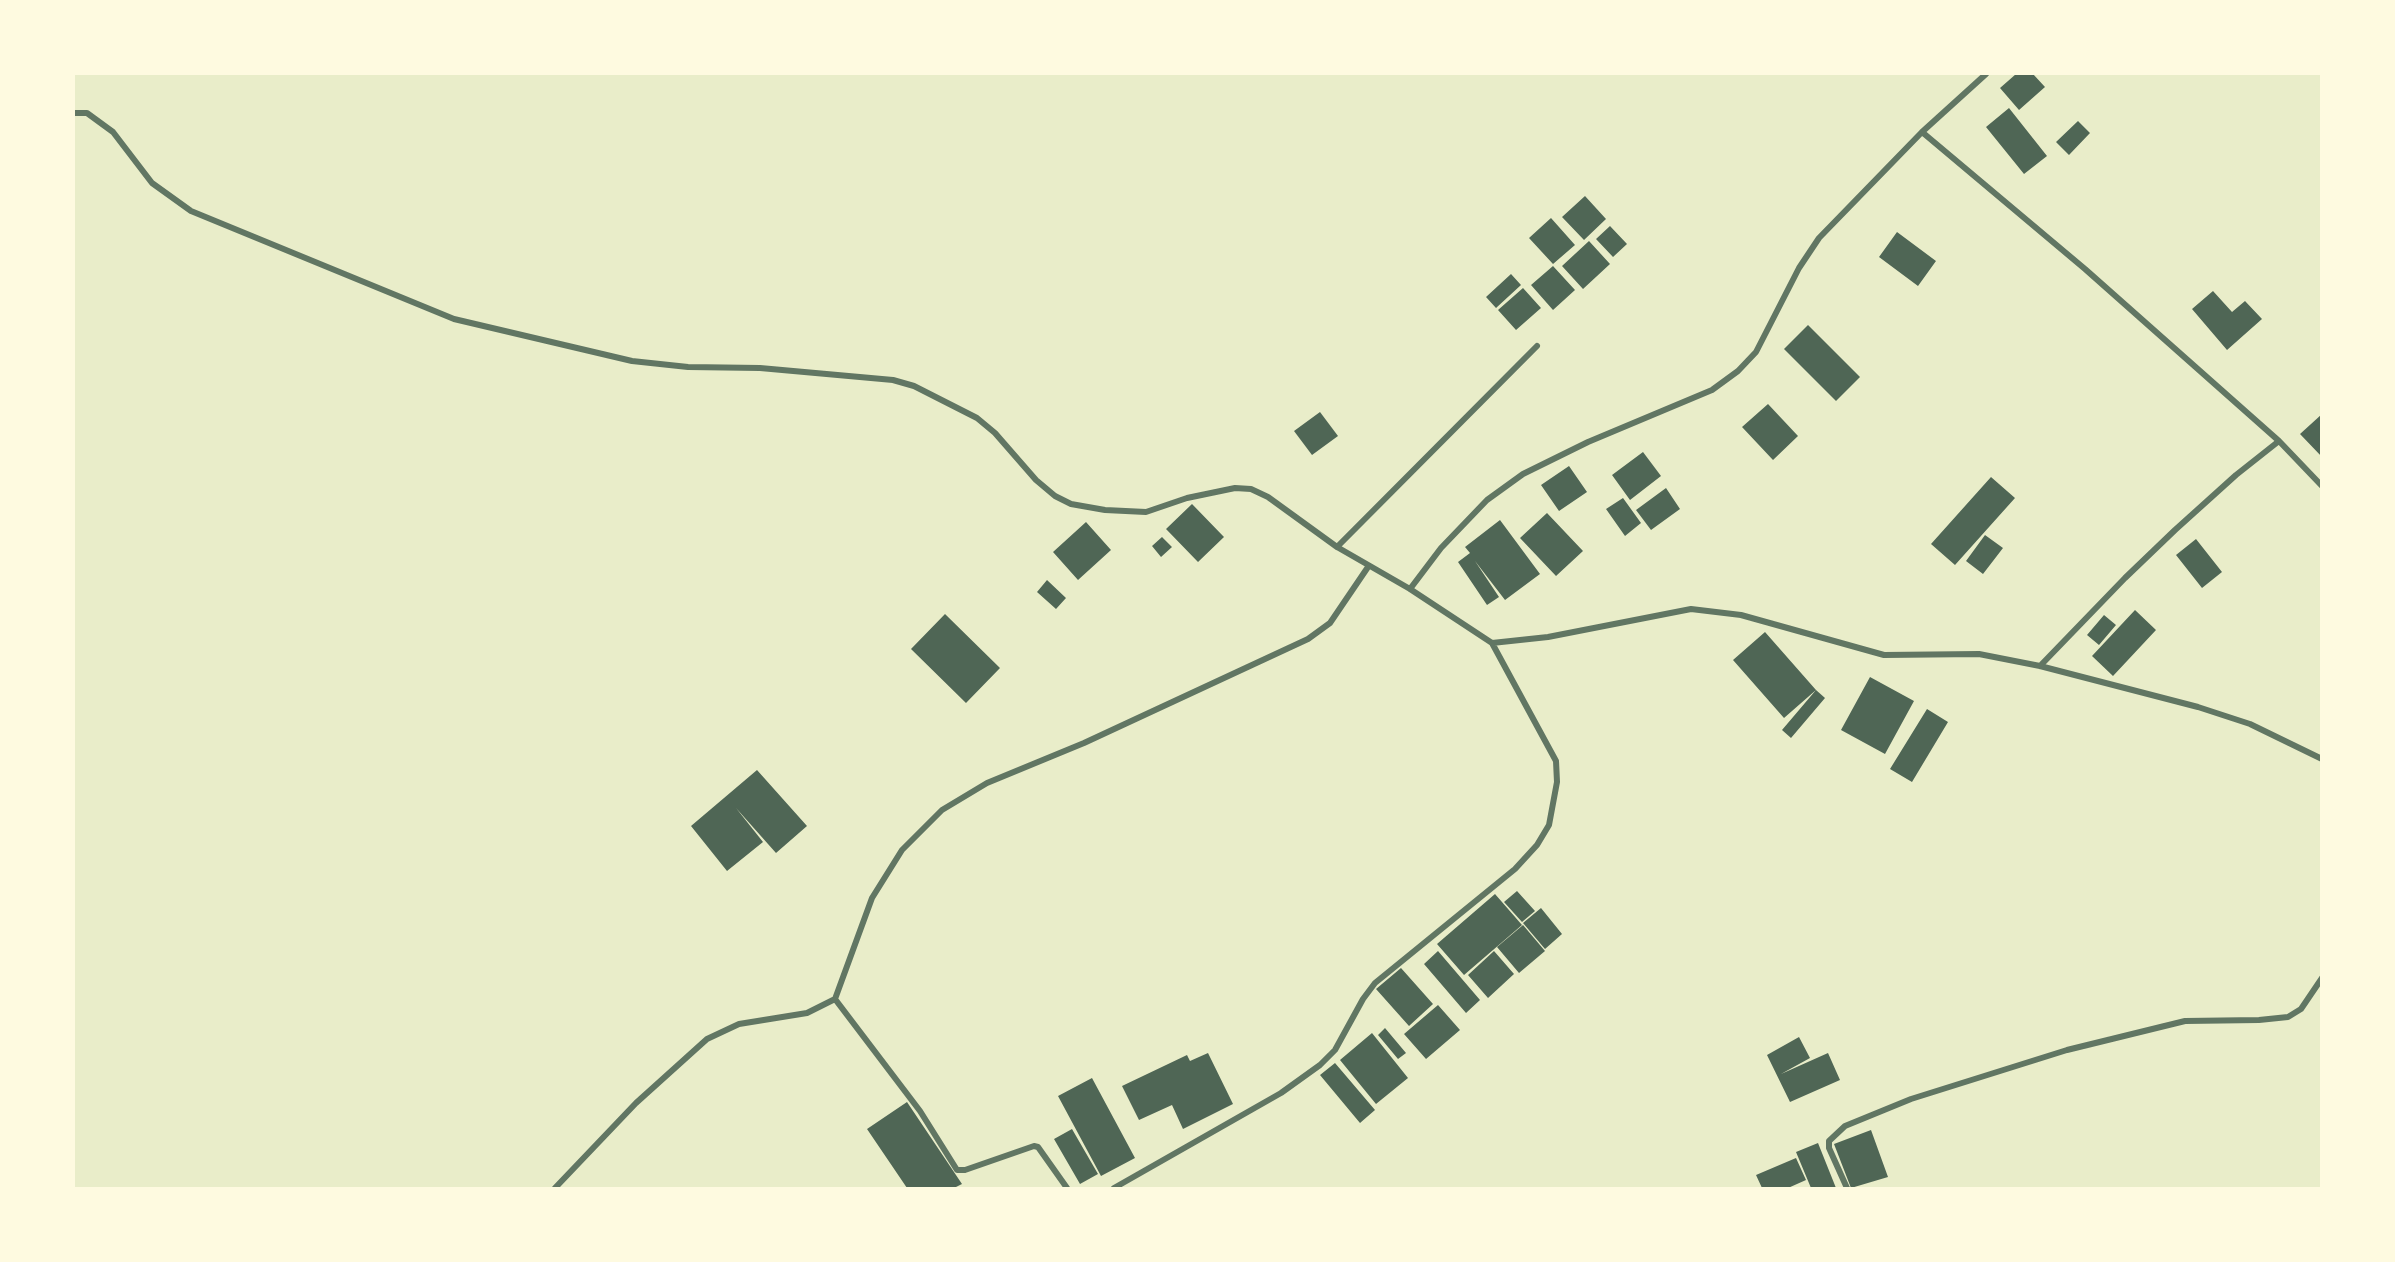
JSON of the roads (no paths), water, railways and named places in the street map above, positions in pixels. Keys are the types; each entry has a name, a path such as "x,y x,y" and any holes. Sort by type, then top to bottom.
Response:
{"street":[{"path":"1410,589 1441,548 1487,500 1523,474 1588,442 1712,390 1738,371 1756,352 1799,268 1819,238 1922,132 1986,74"},
{"path":"74,113 87,113 106,126 152,183 191,211 454,320 632,361 688,367 760,368 893,380 914,386 977,418 995,433 1036,480 1055,496 1071,504 1106,510 1146,512 1186,498 1234,488 1251,489 1269,497 1336,547 1410,589 1492,644 1556,761 1557,782 1549,825 1537,845 1515,869 1375,983 1363,999 1335,1050 1320,1065 1281,1093 1114,1188"},
{"path":"1922,132 2085,269 2279,441 2322,486"},
{"path":"1336,547 1537,346"},
{"path":"2040,666 2150,554 2236,475 2279,441"},
{"path":"555,1188 636,1103 707,1040 739,1024 807,1013 835,999 872,898 902,850 942,810 987,783 1105,734 1308,639 1330,623 1368,567"},
{"path":"1492,644 1548,637 1691,609 1740,615 1884,655 1979,654 2040,666 2229,717 2250,724 2322,759"},
{"path":"1847,1188 1829,1148 1829,1141 1845,1126 1911,1099 2067,1050 2185,1021 2259,1020 2288,1017 2301,1009 2322,978"},
{"path":"835,999 920,1111 957,1170 964,1170 1034,1146 1038,1148 1067,1188"}]}
